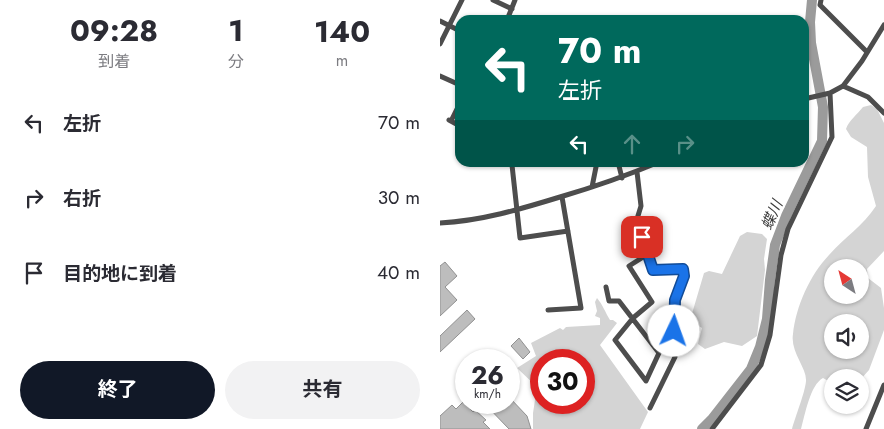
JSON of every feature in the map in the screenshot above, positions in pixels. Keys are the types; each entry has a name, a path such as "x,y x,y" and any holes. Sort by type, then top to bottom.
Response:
{"street":[{"path":"440,44 462,0"},
{"path":"494,0 512,8"},
{"path":"509,15 515,0"},
{"path":"820,0 820,4 867,52"},
{"path":"440,21 455,29"},
{"path":"809,98 830,93 843,86 862,61 884,25"},
{"path":"440,76 455,83"},
{"path":"843,86 868,97 884,113"},
{"path":"712,429 761,365 770,335 781,255 788,229 832,137 830,93"},
{"path":"455,111 449,121 455,124"},
{"path":"512,167 520,238 568,231"},
{"path":"592,188 596,167"},
{"path":"619,167 622,178"},
{"path":"440,223 460,222 562,197 622,178 648,167"},
{"path":"638,172 641,206 637,219 653,270 683,269 684,276 675,300 673,346 675,357 650,408"},
{"path":"548,310 581,308 562,197"},
{"path":"606,287 609,301 619,301 633,318 659,353 646,381 615,340 633,318 652,302 630,266 648,254"},
{"path":"866,429 884,385"}],"shaded area":[{"path":"871,105 877,109 884,123 884,251 869,267 869,259 826,259 865,220 876,206 868,177 867,147 851,137 846,129 851,120 863,107"},
{"path":"747,232 762,234 767,239 757,336 742,346 724,342 705,349 698,344 702,328 692,322 691,317 704,273 709,271 722,274 740,236"},
{"path":"824,261 824,304 869,304 869,279 881,288 884,308 884,330 869,370 824,369 824,379 818,382 811,394 801,429 792,429 806,381 806,376 794,347 793,334 797,313 805,292"},
{"path":"597,298 610,320 617,323 600,345 648,412 640,429 533,429 533,414 595,414 595,349 533,349 531,343 560,328 563,330 566,327 600,325 600,318 595,316 597,311 595,302"},
{"path":"530,360 530,380 520,371 520,366"}],"building":[{"path":"445,262 457,276 445,287 457,300 440,316 440,266"},
{"path":"467,310 475,319 440,352 440,336"},
{"path":"519,338 530,352 523,359 520,356 520,349 514,349 511,346"},
{"path":"452,405 455,408 455,414 479,414 486,420 483,422 490,429 440,429 440,416"},
{"path":"520,409 527,416 531,429 509,429 495,414 520,414"}],"waterway":[{"name":"蝶川","path":"702,429 751,369 760,347 767,319 775,245 786,216 822,141 823,107 811,43 812,0"}],"route":[{"path":"642,237 653,270 683,269 684,276 675,300 674,331"}]}
